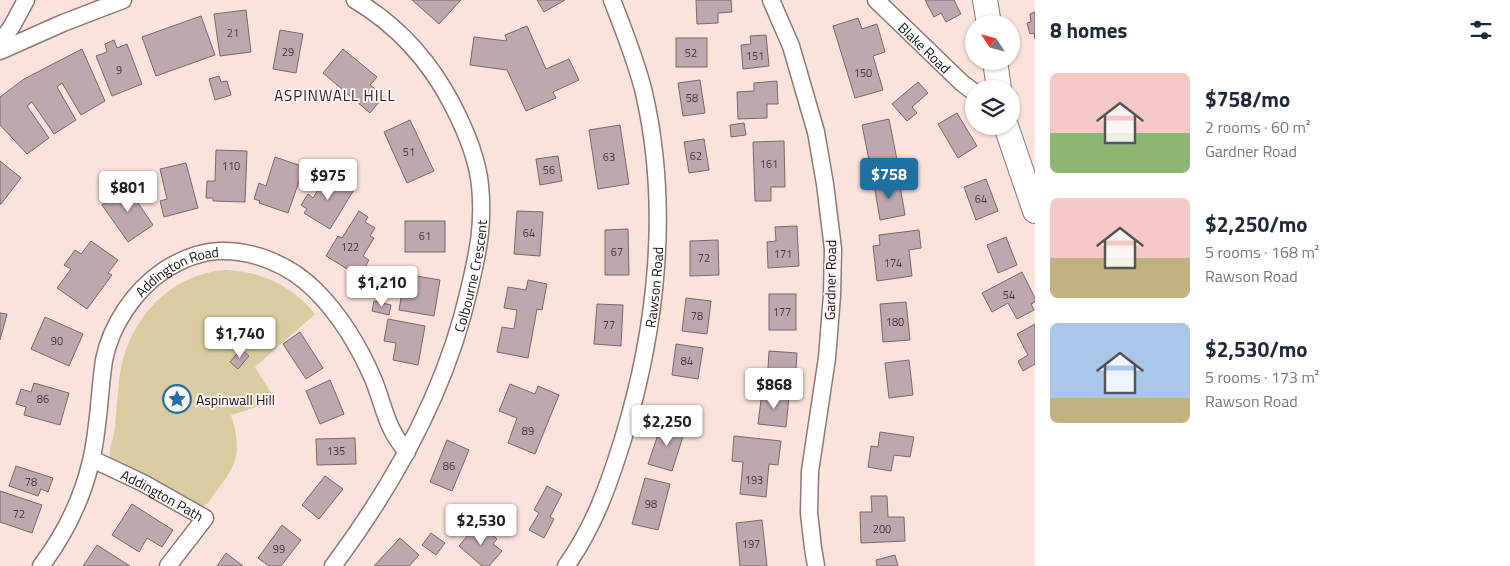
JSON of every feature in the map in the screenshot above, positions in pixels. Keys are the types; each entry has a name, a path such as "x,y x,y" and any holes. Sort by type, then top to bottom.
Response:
{"street":[{"path":"0,43 26,0"},
{"path":"0,51 63,23 123,0"},
{"name":"Colbourne Crescent","path":"333,566 387,487 422,423 451,356 462,319 481,237 480,184 475,161 464,130 446,93 415,48 400,33 355,0"},
{"name":"Rawson Road","path":"566,566 590,528 599,509 626,430 646,346 655,279 658,200 656,162 644,90 612,0"},
{"name":"Gardner Road","path":"771,0 791,46 816,132 833,249 832,295 827,358 810,471 809,513 812,548 816,566"},
{"name":"Blake Road","path":"876,0 965,85"},
{"path":"985,0 988,15"},
{"path":"1009,135 1035,211"},
{"name":"Addington Road","path":"41,566 61,537 72,516 88,476 97,434 106,351 114,332 127,307 150,281 176,263 202,253 225,251 249,253 272,261 298,276 320,296 342,323 357,346 374,381 390,427 397,440 407,452"},
{"name":"Addington Path","path":"92,459 143,483 205,518 168,566"}],"shaded area":[{"path":"225,270 251,273 275,282 296,295 315,314 255,367 276,401 231,415 237,443 234,462 208,503 204,506 197,506 113,460 110,457 110,450 115,430 121,366 129,341 138,325 148,310 174,287 207,273"}],"building":[{"path":"412,0 461,0 439,24"},
{"path":"537,0 565,0 544,12"},
{"path":"696,0 731,0 732,12 718,13 718,23 697,24"},
{"path":"925,0 954,0 961,14 946,22 941,13 934,17"},
{"path":"246,10 251,52 220,56 214,14"},
{"path":"1035,12 1035,39 1034,33 1030,34 1027,23 1031,22 1030,14"},
{"path":"201,16 215,55 156,76 142,37"},
{"path":"858,18 862,29 877,24 885,52 873,56 883,90 855,98 833,26"},
{"path":"527,26 546,69 569,59 579,80 553,92 556,98 526,111 507,70 470,65 474,37 507,41 505,35"},
{"path":"280,30 303,34 296,73 273,69"},
{"path":"766,35 769,66 743,69 741,45 751,44 750,36"},
{"path":"676,38 707,38 707,67 676,67"},
{"path":"114,40 117,48 127,44 142,84 112,96 96,56 107,52 105,44"},
{"path":"82,49 105,101 81,115 62,83 57,87 76,120 54,134 32,102 27,106 49,138 27,154 0,125 0,97 24,79"},
{"path":"343,49 377,77 370,85 384,96 370,113 323,73"},
{"path":"219,76 221,82 227,81 231,95 215,100 209,79"},
{"path":"700,80 705,113 683,116 678,83"},
{"path":"777,81 778,104 767,104 767,118 738,119 737,92 754,91 754,83"},
{"path":"918,82 928,93 912,107 917,113 907,121 892,104"},
{"path":"957,113 965,126 965,135 970,135 977,146 958,158 938,124"},
{"path":"889,119 897,160 870,165 862,125"},
{"path":"410,120 434,171 407,183 384,132"},
{"path":"744,123 746,135 731,137 730,125"},
{"path":"620,125 629,184 598,189 589,130"},
{"path":"704,139 709,170 689,173 684,142"},
{"path":"784,141 785,187 771,187 771,201 755,201 753,142"},
{"path":"216,150 247,151 245,202 213,201 213,198 206,198 207,181 215,181"},
{"path":"558,156 562,181 540,185 536,159"},
{"path":"275,157 304,167 288,213 259,203 260,201 254,199 259,183 266,186"},
{"path":"0,161 21,178 1,204 0,204"},
{"path":"186,163 198,208 164,217 160,201 167,199 160,169"},
{"path":"151,172 153,180 136,184 134,177"},
{"path":"329,172 355,188 330,229 304,213 307,209 301,205 308,194 313,198"},
{"path":"986,179 998,211 976,220 964,187"},
{"path":"899,180 905,215 880,220 874,184"},
{"path":"132,184 141,197 136,200 153,225 128,242 102,205"},
{"path":"359,211 368,217 365,222 375,228 370,236 374,238 363,256 369,260 361,274 354,270 352,272 326,256 338,236 342,238"},
{"path":"517,211 543,212 540,256 514,254"},
{"path":"405,221 445,221 445,252 405,252"},
{"path":"797,226 799,266 768,268 767,242 776,241 775,227"},
{"path":"628,229 629,275 605,275 605,230"},
{"path":"919,230 921,248 909,250 912,276 877,281 873,246 880,245 879,235"},
{"path":"1006,237 1017,265 998,273 987,245"},
{"path":"718,240 719,275 690,276 690,241"},
{"path":"91,241 118,260 108,273 112,275 87,309 57,288 71,269 64,265 75,250 81,254"},
{"path":"1022,272 1035,298 1035,302 1031,304 1034,310 1017,319 1008,303 992,312 982,293"},
{"path":"405,274 440,280 434,316 399,310"},
{"path":"528,280 547,284 542,310 537,309 528,358 497,352 502,327 514,329 517,310 504,308 508,287 526,290"},
{"path":"769,294 796,294 796,330 769,330"},
{"path":"686,298 711,301 707,334 682,331"},
{"path":"374,301 391,305 389,315 372,311"},
{"path":"906,302 910,340 883,342 880,304"},
{"path":"597,304 623,305 621,346 594,344"},
{"path":"0,313 7,314 0,340"},
{"path":"45,317 83,334 69,366 31,349"},
{"path":"388,319 425,326 418,365 393,360 396,343 384,341"},
{"path":"1035,324 1035,364 1023,371 1018,361 1028,355 1017,334"},
{"path":"300,332 323,368 306,379 283,344"},
{"path":"676,344 703,348 698,379 672,375"},
{"path":"241,349 249,356 238,369 230,362"},
{"path":"769,351 797,353 795,385 767,384"},
{"path":"909,360 913,395 889,398 885,363"},
{"path":"330,380 344,414 320,424 306,391"},
{"path":"34,383 69,393 60,425 24,415 26,407 16,404 21,389 31,392"},
{"path":"510,384 535,394 538,386 559,395 535,454 508,443 517,418 499,411"},
{"path":"762,392 789,396 786,427 758,424"},
{"path":"662,423 685,430 672,471 648,464"},
{"path":"880,432 914,437 910,457 894,455 891,471 868,467 871,446 878,447"},
{"path":"734,436 781,441 778,465 769,464 766,497 740,494 743,462 732,461"},
{"path":"355,438 356,464 317,465 316,439"},
{"path":"447,440 469,450 452,491 430,482"},
{"path":"16,466 53,478 48,492 41,489 38,496 9,486"},
{"path":"325,476 343,489 319,519 302,505"},
{"path":"645,478 670,484 658,530 632,524"},
{"path":"547,486 562,494 550,517 554,519 544,538 529,530 539,513 534,510"},
{"path":"0,491 42,505 32,533 0,522"},
{"path":"871,496 887,496 888,517 904,517 905,541 861,543 860,512 872,512"},
{"path":"132,504 173,530 162,547 147,538 139,552 112,535"},
{"path":"762,520 767,566 740,566 736,523"},
{"path":"478,523 497,539 493,544 502,551 489,566 482,566 459,546"},
{"path":"282,525 301,540 281,566 269,566 258,558"},
{"path":"431,533 445,543 436,555 422,545"},
{"path":"400,538 419,555 409,566 374,566"},
{"path":"97,545 130,566 83,566"},
{"path":"226,553 243,566 217,566"},
{"path":"895,555 898,566 877,566 876,560"}],"place":[{"name":"Aspinwall Hill","path":"177,399"}],"district":[{"name":"ASPINWALL HILL","path":"335,95"}]}
